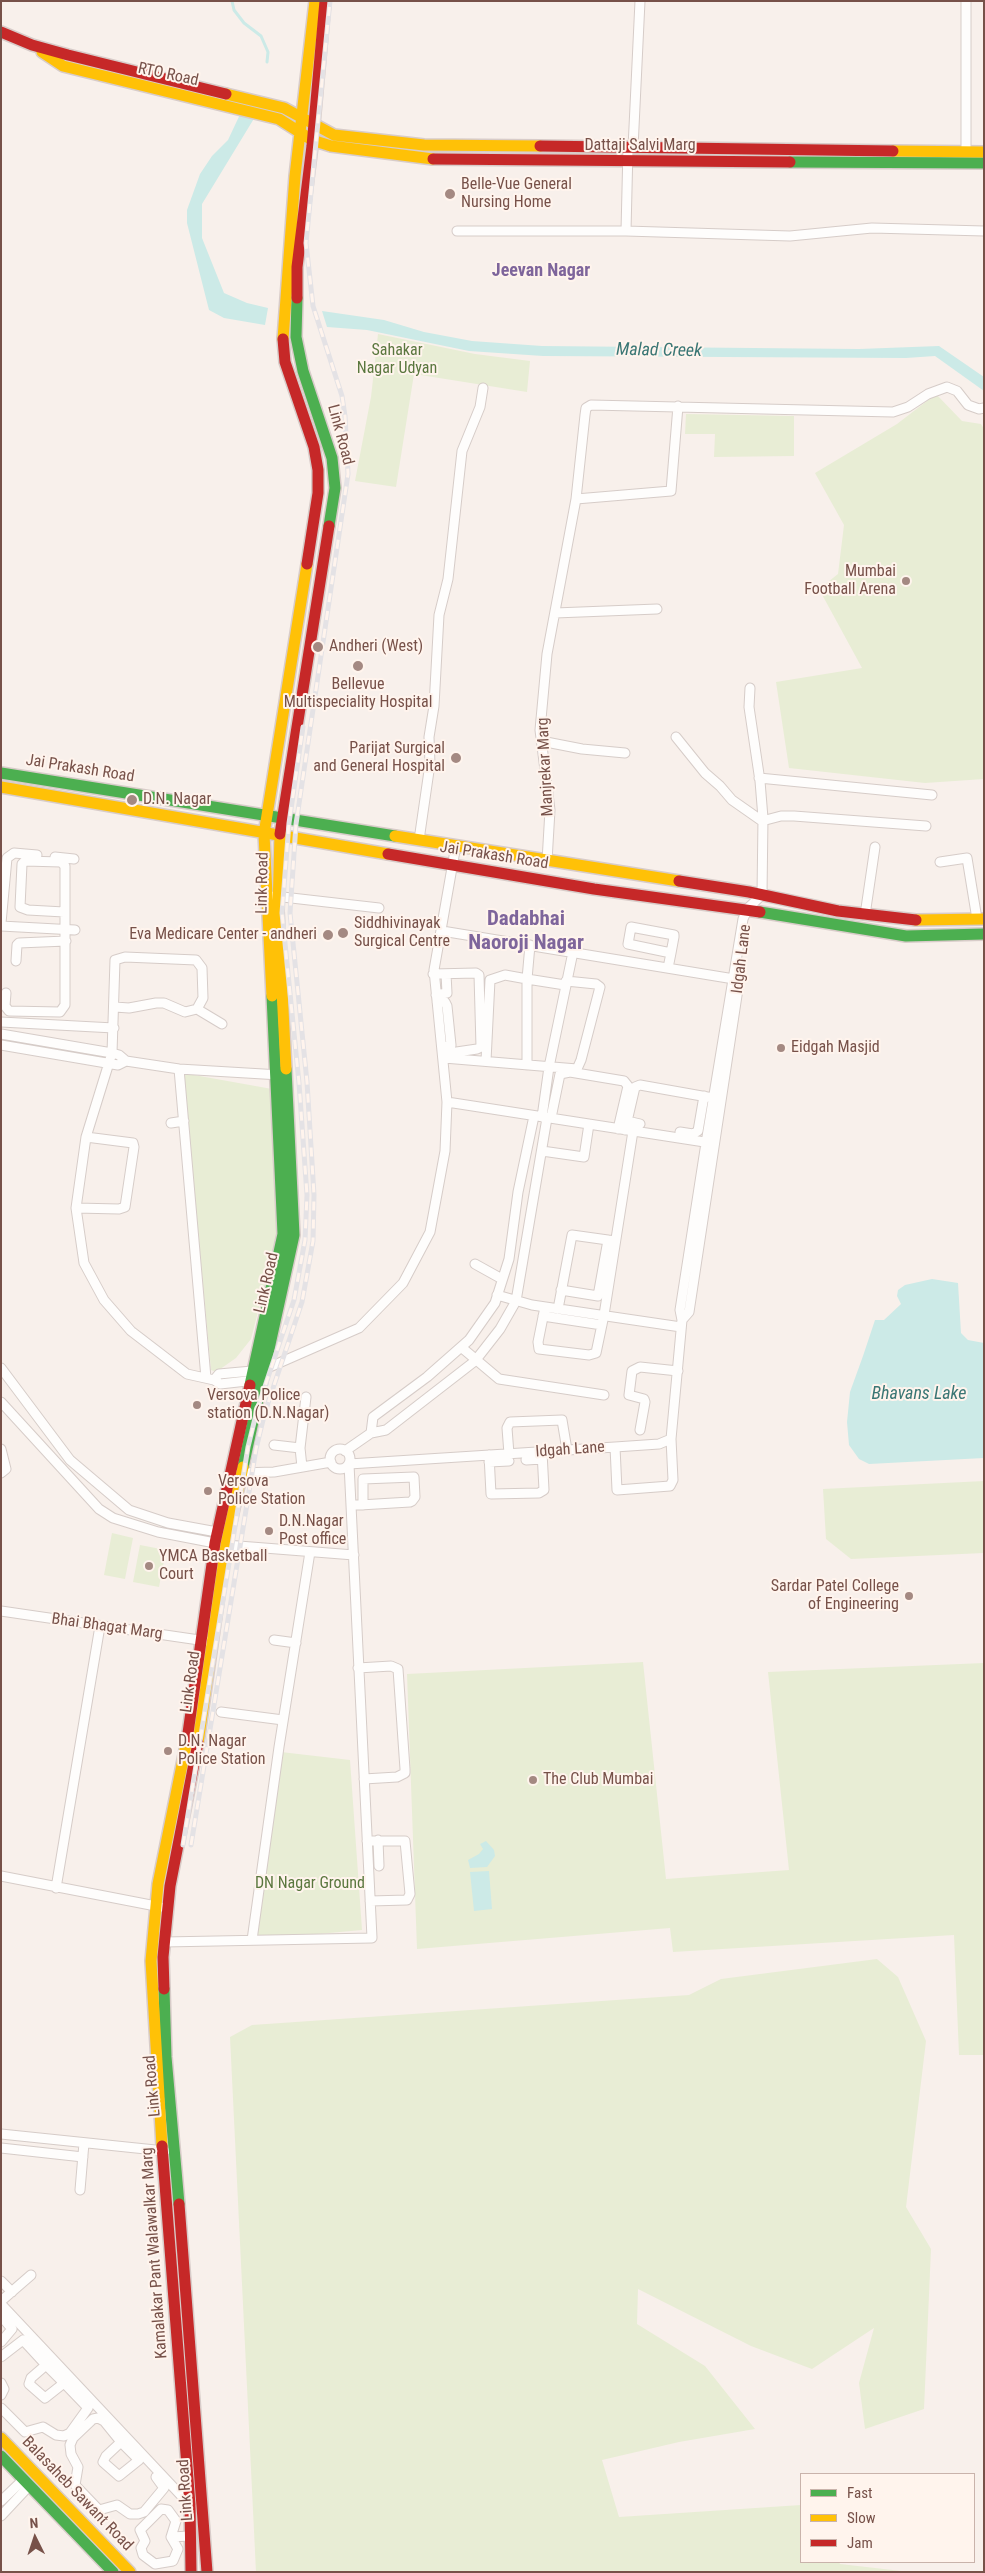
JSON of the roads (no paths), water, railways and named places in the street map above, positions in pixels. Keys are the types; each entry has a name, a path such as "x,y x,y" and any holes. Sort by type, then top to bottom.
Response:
{"main road":[{"name":"Link Road","path":"257,1375 283,1234 264,834 318,493 318,470 314,447 285,362 282,334 300,131 314,1"},
{"name":"Link Road","path":"257,1375 294,1235 279,896 280,836 335,488 332,458 303,371 296,337 297,267 314,125 324,1"},
{"name":"RTO Road","path":"1,32 32,45 284,108 302,116"},
{"name":"RTO Road","path":"32,45 63,66 279,120 300,131"},
{"name":"Dattaji Salvi Marg","path":"302,116 314,125 334,135 424,145 984,152"},
{"name":"Dattaji Salvi Marg","path":"300,131 312,140 331,146 424,159 628,162 984,163"},
{"name":"Jai Prakash Road","path":"2,773 762,894 865,914 915,921 980,919"},
{"name":"Jai Prakash Road","path":"1,786 264,834 594,889 906,936 984,934"},
{"name":"Kamalakar Pant Walawalkar Marg","path":"190,2570 190,2505 155,2058 161,1907 193,1708 208,1641 219,1540 257,1375"},
{"path":"219,1540 235,1474"},
{"name":"Link Road","path":"161,1907 164,1942 157,1986 176,2152 204,2508 207,2572"},
{"name":"Balasaheb Sawant Road","path":"1,2438 130,2572"},
{"name":"Balasaheb Sawant Road","path":"1,2456 113,2572"},
{"path":"16,2470 26,2463"}],"street":[{"path":"626,232 628,162 631,148 640,1"},
{"path":"966,1 966,152"},
{"path":"457,231 626,232 790,236 872,228 984,231"},
{"path":"576,499 672,491 678,406 893,412 908,408 928,394 947,387 956,391 968,405 979,409 984,408"},
{"path":"419,840 430,764 429,738 434,706 440,615 448,579 462,451 480,406 483,388"},
{"name":"Manjrekar Marg","path":"547,861 550,810 541,741 547,654 576,499 586,408 599,404 678,406"},
{"path":"555,613 658,609"},
{"path":"747,912 762,894 762,821 759,778 749,707 750,688"},
{"path":"676,737 705,773 732,800 762,821"},
{"path":"541,741 582,749 625,753"},
{"path":"1,786 2,773"},
{"path":"759,778 932,795"},
{"path":"762,821 771,817 794,816 926,826"},
{"path":"197,1009 203,998 202,968 198,961 125,957 116,960 114,963 115,1007 112,1053 86,1137 76,1208 84,1263 104,1300 131,1331 187,1374 210,1379 220,1384 257,1375 359,1328 403,1283 430,1232 445,1151 447,1102 443,1053 445,1031 443,1016 436,994 434,974 456,845"},
{"path":"865,914 875,847"},
{"path":"74,859 14,853 10,855 7,858 1,924 75,930"},
{"path":"940,862 967,858 980,919"},
{"path":"6,993 5,1006 9,1011 54,1012 63,1009 66,941 64,864 25,861 22,864 20,907 28,910 64,912"},
{"path":"266,895 379,908"},
{"name":"Idgah Lane","path":"691,1268 704,1215 716,1144 720,1088 737,979 743,919 747,912"},
{"path":"668,968 671,954 674,935 631,927 628,944 671,954"},
{"path":"442,931 737,979"},
{"path":"16,961 17,945 19,943 66,941"},
{"path":"527,1065 527,979 530,945"},
{"path":"345,1451 371,1433 386,1430 476,1361 500,1329 516,1301 541,1156 549,1067 573,952"},
{"path":"434,974 479,974 482,1044 477,1049 443,1053"},
{"path":"436,994 447,984 446,974"},
{"path":"443,1053 486,1062 577,1069 600,987 596,984 566,983 505,976 490,980 486,1062"},
{"path":"115,1007 129,1008 156,1002 164,1003 185,1012 197,1009 222,1024"},
{"path":"1,1022 114,1028"},
{"path":"1,1034 112,1053 119,1055 126,1061 179,1069 288,1076"},
{"path":"1,1045 118,1065 126,1061"},
{"path":"179,1069 210,1379"},
{"path":"371,1433 373,1417 427,1377 469,1340 495,1304 509,1259 525,1157 560,1074 570,1072 624,1081 628,1086 626,1128 604,1315 593,1354 539,1349 538,1342 546,1307"},
{"path":"626,1128 635,1088 640,1085 709,1097"},
{"name":"Idgah Lane","path":"349,1464 489,1459 542,1455 567,1450 658,1444 671,1439 682,1324 689,1312 695,1213 706,1143 704,1125 709,1097 720,1088"},
{"path":"447,1102 626,1128 716,1144"},
{"path":"171,1123 184,1121"},
{"path":"525,1157 584,1157 589,1124"},
{"path":"626,1128 640,1124"},
{"path":"680,1132 693,1134 704,1125"},
{"path":"76,1208 119,1209 125,1207 134,1146 132,1143 86,1137"},
{"path":"518,1192 535,1194"},
{"path":"695,1213 704,1215"},
{"path":"558,1309 572,1235 612,1240"},
{"path":"561,1290 598,1296 612,1240"},
{"path":"476,1264 502,1279"},
{"path":"497,1295 516,1301 558,1309 682,1324"},
{"path":"543,1316 602,1325"},
{"path":"460,1348 499,1379 604,1395"},
{"path":"640,1430 645,1402 629,1395 632,1370 640,1367 678,1370"},
{"path":"1,1368 70,1460 128,1510 219,1540"},
{"path":"302,1467 300,1448 306,1397"},
{"path":"1,1402 99,1509 113,1518 158,1532 310,1552 354,1555"},
{"path":"509,1457 507,1428 510,1422 562,1420 567,1450"},
{"path":"614,1447 618,1490 670,1486 673,1482 671,1439"},
{"path":"274,1445 300,1448"},
{"path":"1,1449 6,1469 1,1473"},
{"path":"164,1942 372,1938 349,1455 345,1451 333,1452 331,1462"},
{"path":"489,1459 491,1494 540,1493 544,1490 542,1455 526,1460"},
{"path":"235,1474 274,1472 331,1462"},
{"path":"331,1462 338,1468 344,1468 349,1464"},
{"path":"351,1505 363,1505 412,1501 415,1498 414,1476 363,1479 363,1505"},
{"path":"252,1940 283,1720 310,1552"},
{"name":"Bhai Bhagat Marg","path":"1,1611 208,1641"},
{"path":"56,1888 100,1626"},
{"path":"274,1640 296,1643"},
{"path":"358,1668 391,1666 398,1669 405,1769 404,1773 397,1777 364,1779"},
{"path":"221,1712 283,1720"},
{"path":"367,1845 405,1841 410,1894 407,1900 370,1901"},
{"path":"378,1845 380,1866"},
{"path":"1,1876 161,1907"},
{"path":"1,2134 176,2152"},
{"path":"80,2190 84,2142"},
{"path":"1,2148 83,2157"},
{"path":"31,2275 1,2302 50,2362 141,2458 190,2505 204,2508"},
{"path":"1,2282 12,2292"},
{"path":"1,2316 12,2329 1,2342"},
{"path":"1,2357 23,2340 50,2362"},
{"path":"50,2362 32,2378 29,2384 42,2397 48,2398 67,2380"},
{"path":"1,2408 25,2432 43,2427 56,2435 64,2436 70,2433 88,2408 67,2380"},
{"path":"1,2383 4,2389 1,2395"},
{"path":"124,2440 104,2421 98,2418 93,2419 73,2438 70,2445 71,2454 78,2467 75,2485 100,2510 117,2505 130,2514 144,2512 162,2491 163,2484 141,2458"},
{"path":"124,2440 103,2462 116,2475 122,2476 141,2458"},
{"path":"1,2501 27,2482"},
{"path":"1,2516 27,2482"},
{"path":"161,2509 168,2510 176,2521 171,2537 178,2549 174,2561 155,2564 143,2555 141,2548 145,2541 140,2530 161,2509"},
{"path":"171,2537 190,2536"}],"water":[{"path":"243,108 258,112 202,204 202,238 224,293 247,303 268,308 265,325 224,318 209,310 187,223 187,210 200,174 212,156 228,140"},
{"path":"322,311 384,320 424,332 472,341 542,346 859,349 939,346 984,377 984,391 935,356 906,358 543,356 469,351 367,330 327,327"},
{"name":"Bhavans Lake","path":"932,1279 958,1283 961,1333 968,1340 984,1343 984,1458 869,1464 859,1459 849,1445 847,1422 850,1392 875,1320 884,1320 901,1304 897,1296 898,1290 905,1285"},
{"path":"486,1841 494,1850 495,1856 487,1867 470,1868 468,1860 479,1854 483,1849 480,1844"},
{"path":"489,1871 492,1909 474,1911 470,1872"}],"waterway":[{"name":"Malad Creek","path":"232,1 234,10 244,23 261,36 268,52 267,62"}],"railway":[{"path":"191,1845 256,1449 265,1412 302,1302 313,1241 314,1195 307,1082 290,913 296,824 348,474 342,396 313,306 306,243 330,1"},
{"path":"183,1845 248,1447 257,1410 294,1300 305,1240 307,1195 299,1083 282,913 289,823 303,727"}],"place":[{"name":"Belle-Vue General Nursing Home","path":"450,194"},
{"name":"Mumbai Football Arena","path":"906,581"},
{"name":"Andheri (West)","path":"318,647"},
{"name":"Bellevue Multispeciality Hospital","path":"358,666"},
{"name":"Parijat Surgical and General Hospital","path":"456,758"},
{"name":"D.N. Nagar","path":"132,800"},
{"name":"Siddhivinayak Surgical Centre","path":"343,933"},
{"name":"Eva Medicare Center - andheri","path":"328,935"},
{"name":"Eidgah Masjid","path":"781,1048"},
{"name":"Versova Police station (D.N.Nagar)","path":"197,1405"},
{"name":"Versova Police Station","path":"208,1491"},
{"name":"D.N.Nagar Post office","path":"269,1531"},
{"name":"YMCA Basketball Court","path":"149,1566"},
{"name":"Sardar Patel College of Engineering","path":"909,1596"},
{"name":"D.N. Nagar Police Station","path":"168,1751"},
{"name":"The Club Mumbai","path":"533,1780"}],"district":[{"name":"Jeevan Nagar","path":"541,271"},
{"name":"Dadabhai Naoroji Nagar","path":"526,932"}],"park label":[{"name":"Sahakar Nagar Udyan","path":"397,360"},
{"name":"DN Nagar Ground","path":"310,1884"}]}
